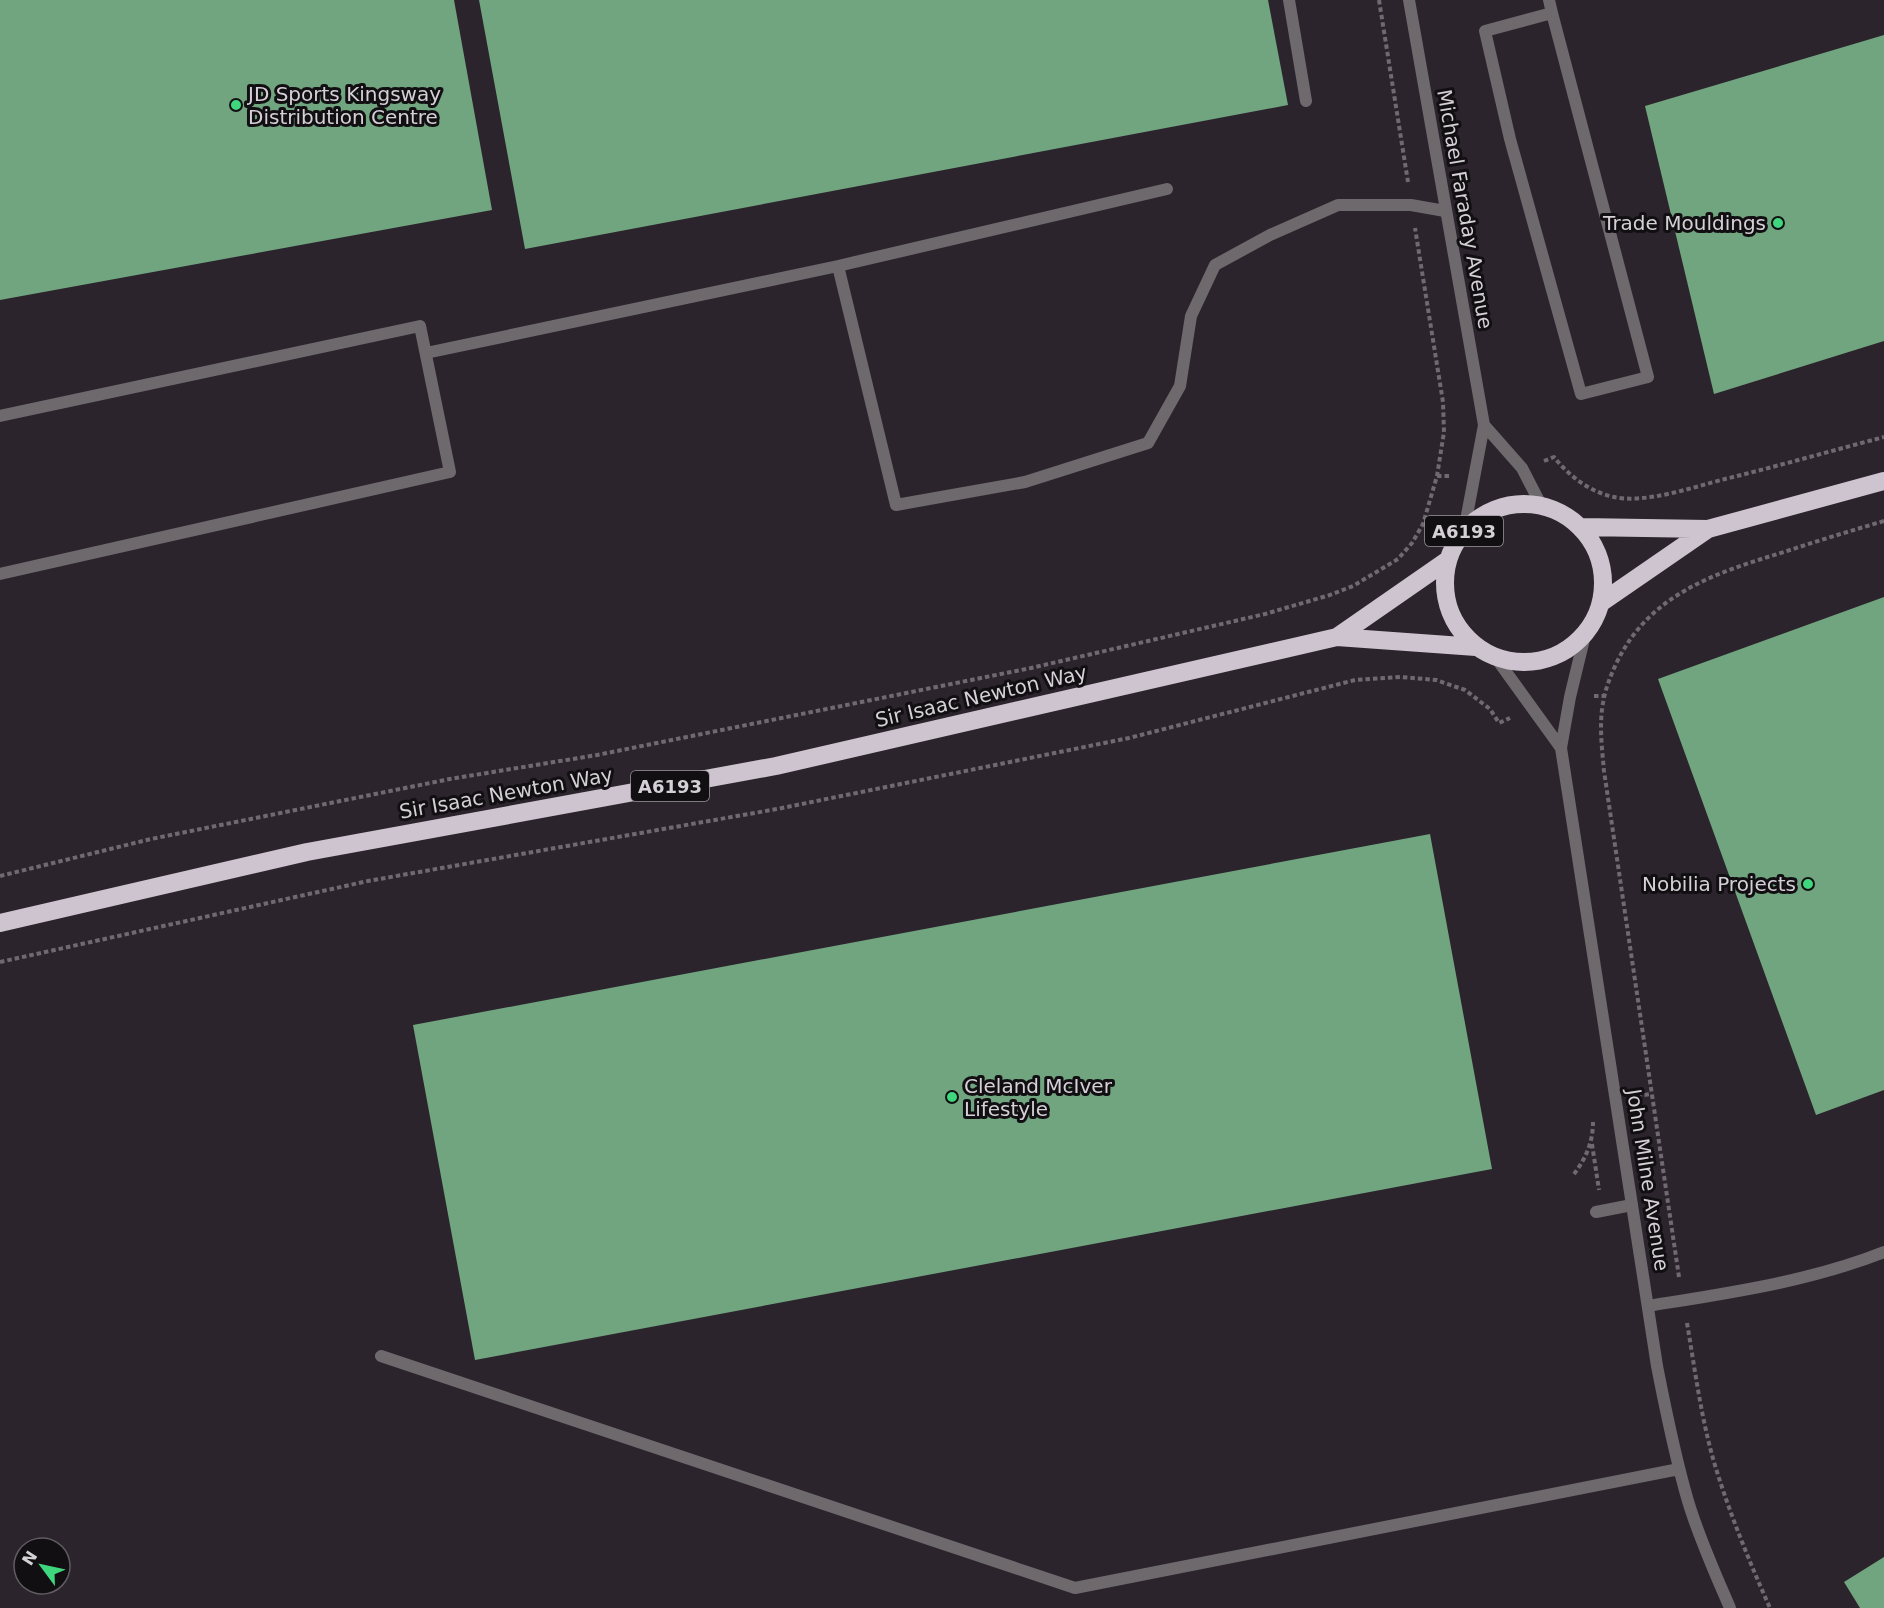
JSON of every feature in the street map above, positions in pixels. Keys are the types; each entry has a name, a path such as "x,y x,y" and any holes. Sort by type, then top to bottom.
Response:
{"highway":[{"path":"1581,527 1708,529 1884,481"},
{"name":"A6193","path":"1520,503 1541,505 1563,513 1581,527 1596,549 1604,575 1602,602 1585,634 1567,651 1544,660 1520,663 1496,658 1476,647 1460,630 1449,608 1444,584 1448,560 1454,545 1464,531 1480,517 1499,507 1520,503"},
{"path":"1602,602 1708,529"},
{"name":"Sir Isaac Newton Way","path":"1337,637 1448,560"},
{"name":"Sir Isaac Newton Way","path":"0,923 307,852 776,766 1337,637 1476,647"}],"street":[{"path":"1289,0 1306,101"},
{"name":"Michael Faraday Avenue","path":"1409,0 1484,425"},
{"path":"1549,0 1648,377 1581,394 1510,139 1485,31 1552,13"},
{"path":"426,353 838,266 1167,189"},
{"path":"838,266 896,505 1025,482 1148,443 1180,386 1191,316 1215,265 1270,235 1338,205 1412,205 1445,211"},
{"path":"0,416 420,326 450,472 0,574"},
{"path":"1484,425 1522,468 1541,505"},
{"path":"1464,531 1484,425"},
{"name":"John Milne Avenue","path":"1585,634 1561,748 1669,1429 1689,1503 1730,1608"},
{"name":"John Milne Avenue","path":"1496,658 1561,748"},
{"path":"1600,1212 1632,1205"},
{"path":"1648,1306 1784,1283 1884,1252"},
{"path":"381,1356 1075,1588 1679,1469"}],"path":[{"path":"0,876 174,834 450,779 621,750 1031,668 1265,614 1330,595 1353,586 1398,559 1412,543 1423,524 1437,476 1444,432 1443,402 1379,0"},
{"path":"1554,457 1568,473 1588,487 1614,497 1637,499 1701,485 1884,437"},
{"path":"1672,1239 1604,771 1601,718 1606,689 1621,654 1637,629 1659,607 1688,588 1754,561 1884,521"},
{"path":"0,962 368,881 777,809 1129,738 1355,680 1401,677 1436,680 1471,694 1490,709 1500,723 1508,719"},
{"path":"1592,1112 1591,1143 1600,1212"},
{"path":"1574,1174 1591,1143"},
{"path":"1690,1344 1702,1414 1714,1462 1732,1515 1770,1608"}],"building":[{"name":"JD Sports Kingsway Distribution Centre","path":"0,0 454,0 492,210 0,300"},
{"path":"479,0 1268,0 1288,105 525,249"},
{"name":"Trade Mouldings","path":"1884,35 1884,341 1714,394 1645,106"},
{"name":"Nobilia Projects","path":"1884,597 1884,1090 1816,1115 1658,679"},
{"name":"Cleland McIver Lifestyle","path":"1430,834 1492,1169 475,1360 413,1025"},
{"path":"1884,1557 1884,1608 1860,1608 1844,1582"}],"place":[{"name":"JD Sports Kingsway Distribution Centre","path":"236,105"},
{"name":"Trade Mouldings","path":"1778,223"},
{"name":"Nobilia Projects","path":"1808,884"},
{"name":"Cleland McIver Lifestyle","path":"952,1097"}]}
